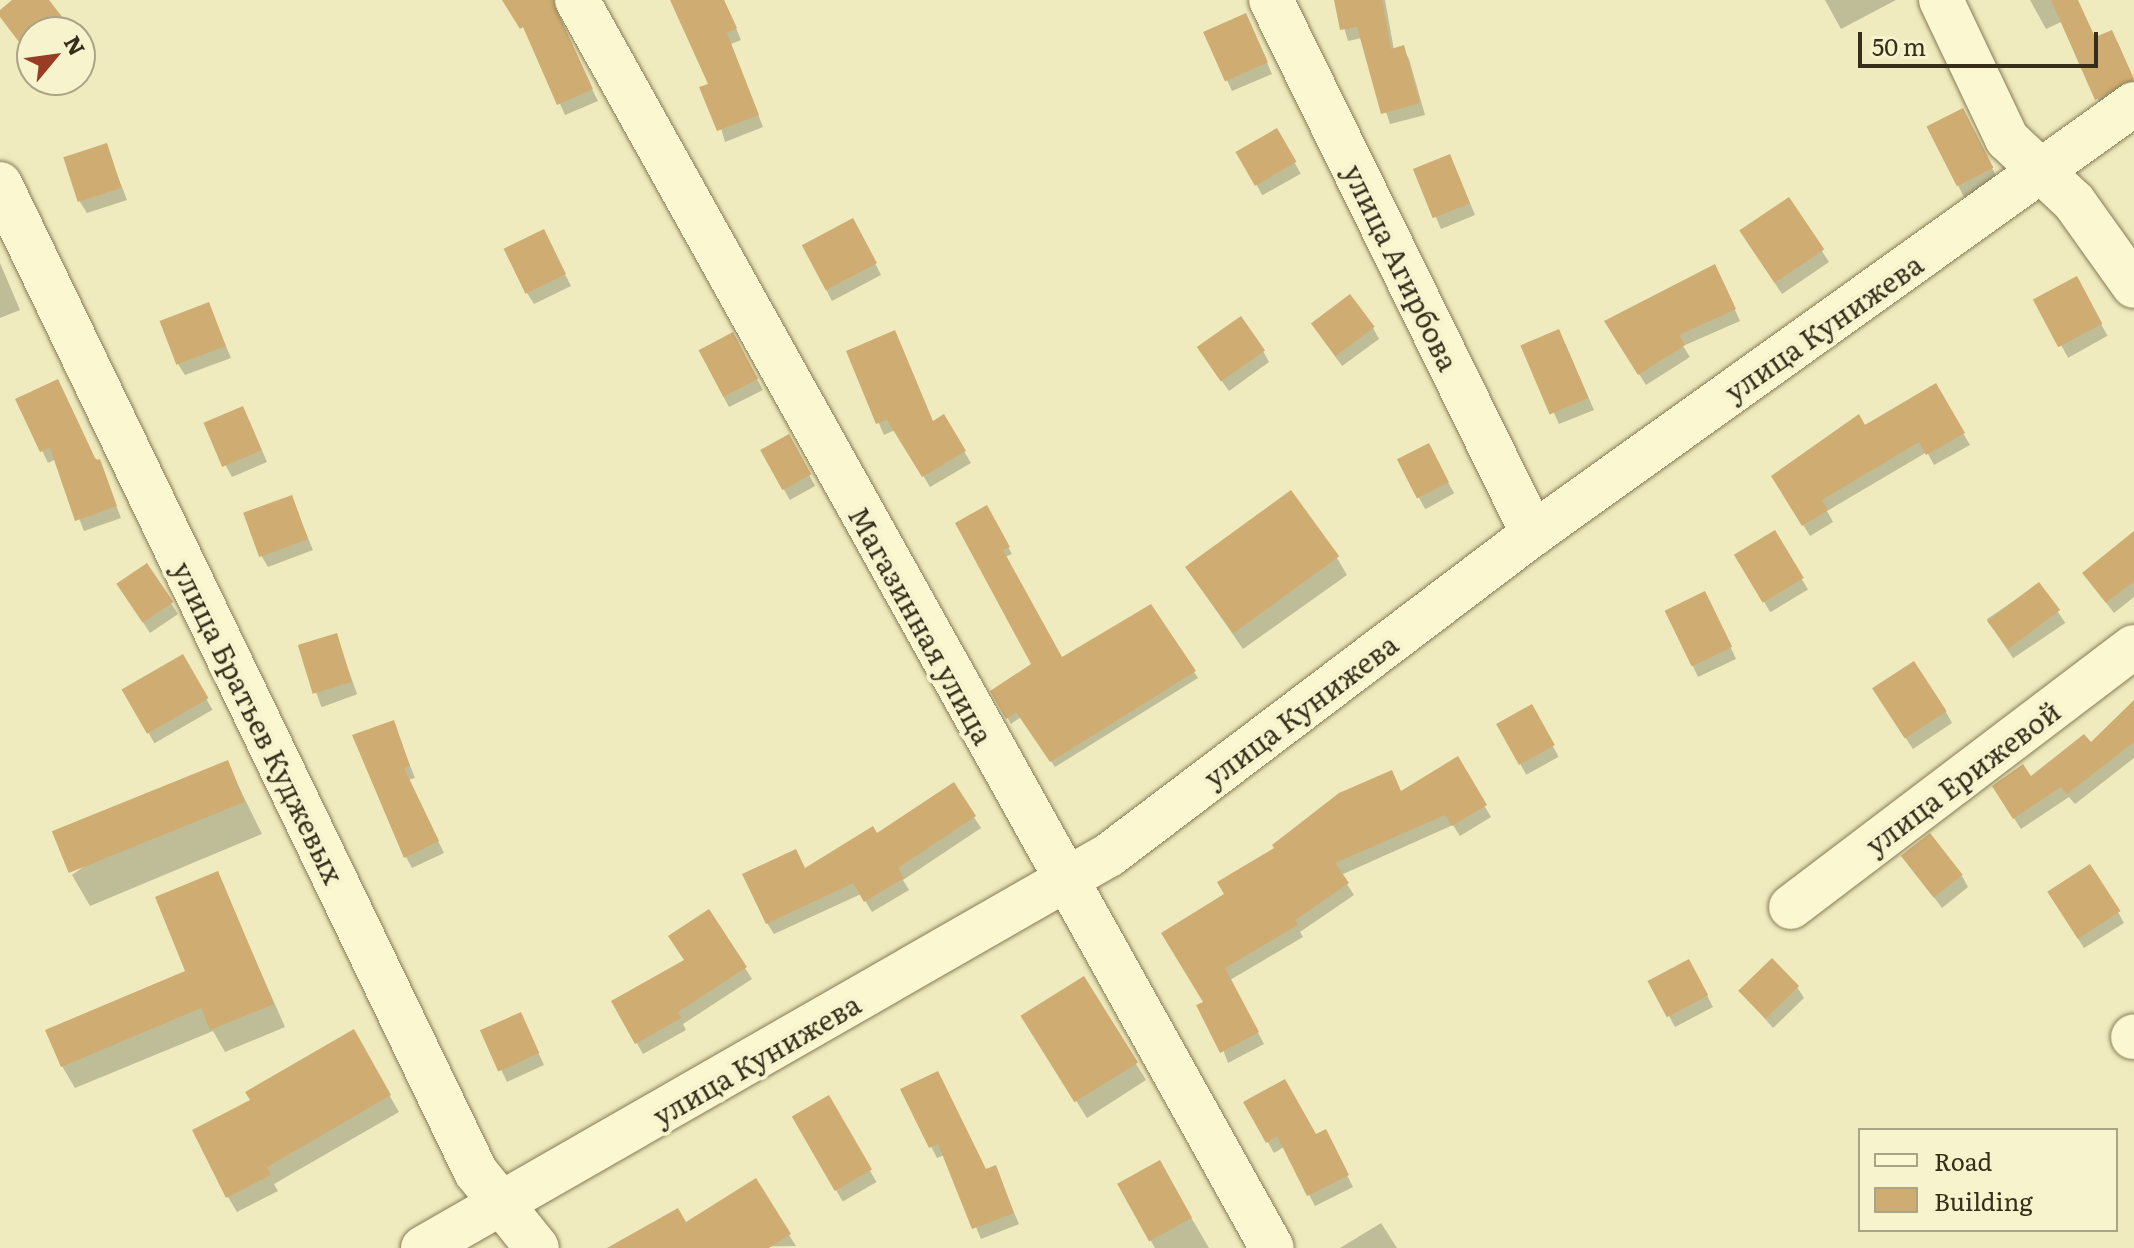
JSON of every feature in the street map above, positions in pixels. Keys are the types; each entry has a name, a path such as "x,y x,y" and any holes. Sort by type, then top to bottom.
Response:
{"street":[{"name":"Магазинная улица","path":"577,0 1064,881 1272,1248"},
{"name":"улица Агирбова","path":"1271,0 1533,534"},
{"path":"1941,0 2007,139 2074,202 2134,286"},
{"name":"улица Кунижева","path":"423,1248 503,1205 1109,855 1533,534 2134,104"},
{"name":"улица Братьев Куджевых","path":"0,184 469,1158 537,1248"},
{"name":"улица Ерижевой","path":"1791,907 2134,647"}],"building":[{"path":"12,0 49,0 62,16 16,16 16,38 0,17 0,10"},
{"path":"502,0 552,0 593,89 557,105 523,27 520,29"},
{"path":"670,0 724,0 737,28 727,33 759,115 717,131 699,87 708,84"},
{"path":"1334,0 1382,0 1391,49 1404,45 1420,103 1381,114 1357,27 1340,30"},
{"path":"2051,0 2078,0 2095,37 2112,30 2134,79 2095,100"},
{"path":"1246,13 1268,62 1225,81 1203,32"},
{"path":"1963,108 1993,168 1957,186 1926,127"},
{"path":"1277,128 1296,162 1255,186 1235,152"},
{"path":"107,143 122,188 78,202 63,157"},
{"path":"1450,154 1470,203 1433,218 1413,169"},
{"path":"1789,197 1824,249 1774,283 1739,231"},
{"path":"853,218 877,263 826,290 802,245"},
{"path":"544,229 566,274 525,294 504,249"},
{"path":"1715,264 1736,309 1679,335 1685,345 1638,375 1604,321"},
{"path":"2077,276 2102,324 2058,347 2033,299"},
{"path":"1350,294 1375,327 1336,356 1311,323"},
{"path":"209,302 226,346 176,365 160,321"},
{"path":"1241,316 1265,350 1221,381 1197,347"},
{"path":"1559,329 1588,398 1550,414 1520,345"},
{"path":"895,330 933,421 944,414 966,451 922,477 887,420 876,424 846,351"},
{"path":"733,332 758,379 723,397 699,350"},
{"path":"58,379 96,460 100,459 117,506 75,521 50,448 40,452 15,399"},
{"path":"1936,383 1965,433 1926,455 1919,442 1822,500 1828,510 1802,526 1771,476 1859,414 1865,425"},
{"path":"243,406 262,450 222,467 203,423"},
{"path":"789,434 811,474 782,490 760,450"},
{"path":"1429,443 1449,482 1417,499 1397,459"},
{"path":"1291,490 1339,556 1233,633 1185,567"},
{"path":"292,495 308,539 259,557 243,513"},
{"path":"987,505 1010,547 1003,550 1062,657 1151,604 1196,671 1050,762 1016,712 1006,719 990,691 1031,664 955,523"},
{"path":"1775,530 1804,578 1763,603 1734,555"},
{"path":"2134,531 2134,581 2106,603 2082,573"},
{"path":"147,563 173,602 143,623 116,584"},
{"path":"2039,582 2060,610 2008,649 1987,621"},
{"path":"1705,591 1732,647 1692,666 1665,611"},
{"path":"337,633 352,682 313,694 298,645"},
{"path":"183,654 208,698 147,734 122,690"},
{"path":"1914,661 1947,711 1905,739 1872,688"},
{"path":"2134,700 2134,742 2067,794 2061,787 2013,819 1992,786 2023,764 2031,776 2084,734 2091,742"},
{"path":"1532,704 1555,745 1519,765 1496,724"},
{"path":"394,720 410,766 404,768 439,841 404,858 352,735"},
{"path":"1458,756 1487,805 1452,826 1445,815 1335,863 1349,883 1295,920 1298,925 1225,968 1259,1032 1220,1053 1196,1005 1203,1002 1161,933 1224,894 1217,882 1274,848 1272,845 1339,793 1392,770 1401,791"},
{"path":"228,760 245,802 69,873 52,831"},
{"path":"954,782 976,816 898,868 904,878 864,902 853,883 766,924 742,874 796,849 805,868 873,826 877,833"},
{"path":"1930,833 1963,875 1933,898 1901,856"},
{"path":"2090,864 2120,911 2078,939 2047,892"},
{"path":"218,871 274,1004 210,1030 201,1008 61,1067 45,1030 185,971 155,897"},
{"path":"709,909 747,967 678,1012 681,1018 635,1044 611,1001 684,960 668,936"},
{"path":"1772,958 1799,986 1765,1019 1738,991"},
{"path":"1689,959 1708,995 1667,1017 1648,981"},
{"path":"1084,976 1138,1063 1074,1102 1020,1016"},
{"path":"521,1012 539,1053 498,1071 480,1030"},
{"path":"354,1029 391,1095 267,1167 271,1175 226,1198 192,1130 250,1100 245,1092"},
{"path":"938,1071 986,1169 996,1165 1014,1213 972,1229 938,1144 929,1148 900,1089"},
{"path":"1285,1079 1316,1134 1326,1129 1349,1175 1307,1196 1277,1136 1266,1143 1243,1102"},
{"path":"829,1095 872,1169 835,1191 792,1116"},
{"path":"1160,1160 1192,1218 1149,1241 1117,1184"},
{"path":"756,1178 791,1234 769,1248 607,1248 678,1208 686,1222"}]}
